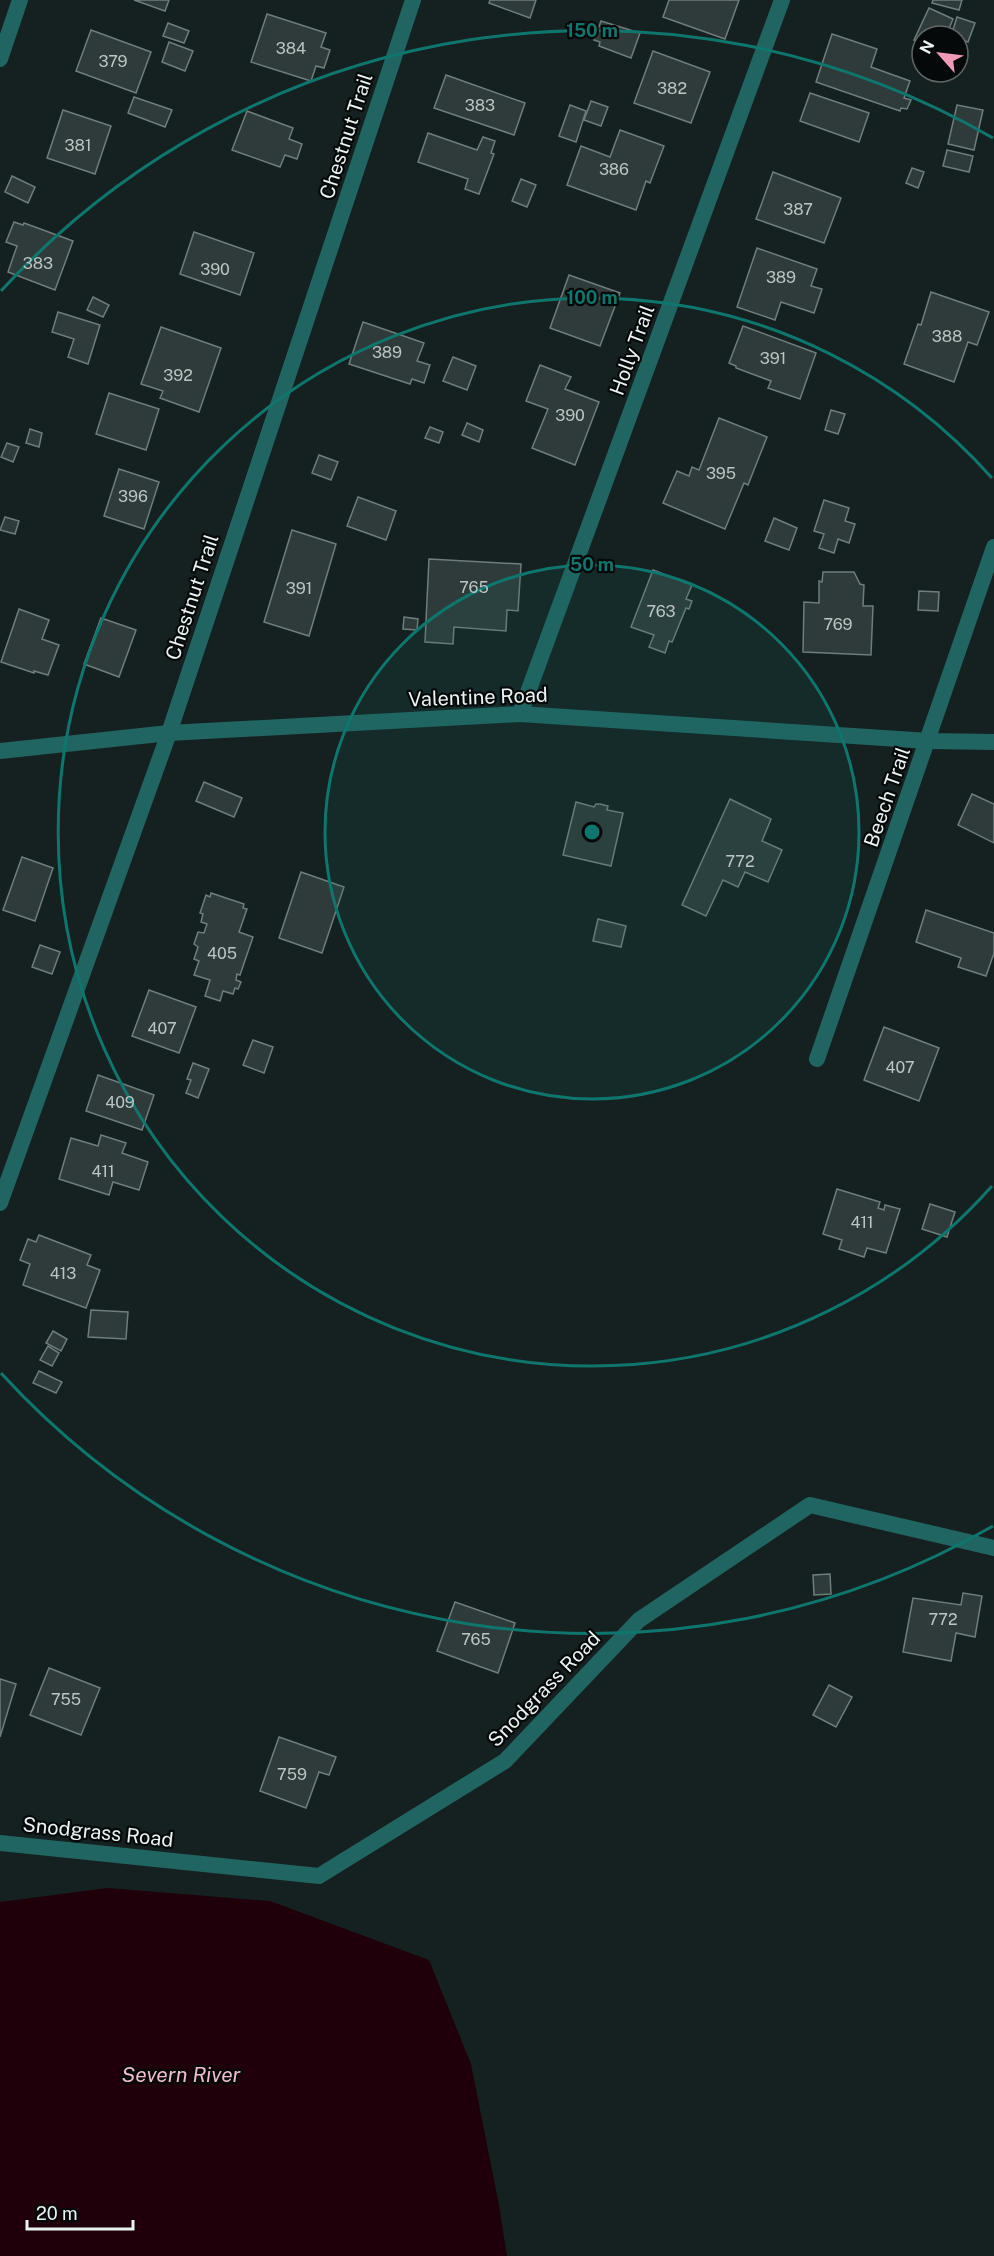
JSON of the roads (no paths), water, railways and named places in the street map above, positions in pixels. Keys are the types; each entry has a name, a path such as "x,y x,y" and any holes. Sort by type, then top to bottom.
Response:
{"street":[{"path":"0,59 21,0"},
{"name":"Chestnut Trail","path":"0,1203 169,733 413,0"},
{"name":"Holly Trail","path":"520,714 782,0"},
{"name":"Beech Trail","path":"817,1059 929,741 994,547"},
{"name":"Valentine Road","path":"0,751 169,733 520,714 929,741 994,742"},
{"name":"Snodgrass Road","path":"0,1843 319,1876 505,1761 639,1620 810,1505 994,1548"}],"water":[{"name":"Severn River","path":"108,1888 270,1901 429,1960 471,2064 507,2256 0,2256 0,1902"}]}
